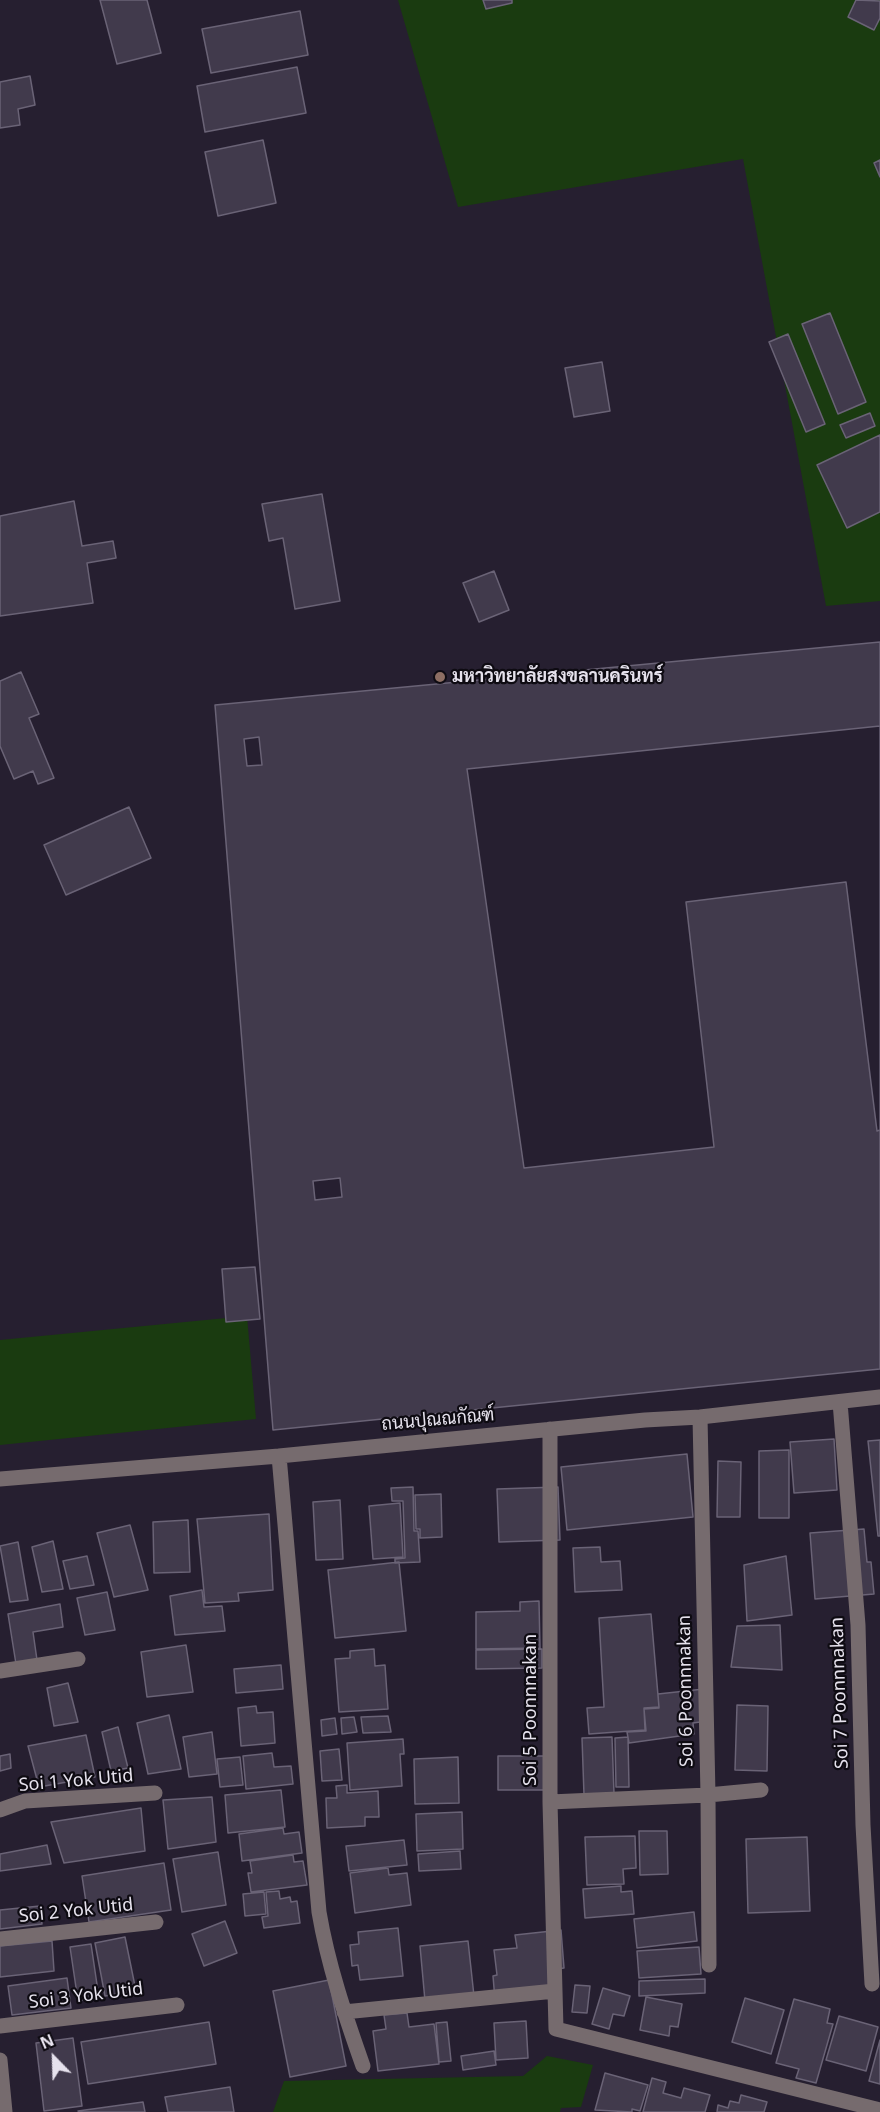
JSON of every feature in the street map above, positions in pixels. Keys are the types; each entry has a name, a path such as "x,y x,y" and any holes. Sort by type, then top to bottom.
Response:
{"street":[{"name":"ถนนปุณณกัณฑ์","path":"0,1479 700,1417 880,1397"},
{"name":"Soi 7 Poonnnakan","path":"840,1402 858,1625 863,1825 872,1984"},
{"name":"Soi 6 Poonnnakan","path":"700,1417 709,1965"},
{"name":"Soi 5 Poonnnakan","path":"550,1429 550,1802 556,2029 880,2110"},
{"path":"279,1456 319,1912 328,1958 363,2066"},
{"path":"0,1671 78,1659"},
{"path":"550,1802 708,1795 761,1790"},
{"name":"Soi 1 Yok Utid","path":"0,1810 25,1802 155,1793"},
{"name":"Soi 2 Yok Utid","path":"0,1939 156,1922"},
{"path":"344,2012 555,1991"},
{"name":"Soi 3 Yok Utid","path":"0,2026 177,2005"},
{"path":"0,2060 5,2112"}],"green space":[{"path":"398,0 880,0 880,601 826,606 743,159 458,207"},
{"path":"247,1316 256,1419 0,1445 0,1340"},
{"path":"547,2056 593,2065 581,2107 561,2108 560,2112 273,2112 284,2081 523,2076"}],"building":[{"path":"100,0 147,0 161,53 117,64"},
{"path":"483,0 512,0 512,3 486,9"},
{"path":"856,0 880,1 880,18 874,30 848,17"},
{"path":"300,11 308,55 211,73 202,29"},
{"path":"297,67 306,113 205,132 197,86"},
{"path":"30,76 35,105 18,109 20,125 0,128 0,82"},
{"path":"263,140 276,203 218,216 205,152"},
{"path":"880,160 880,177 874,163"},
{"path":"830,313 866,402 838,414 802,324"},
{"path":"788,334 825,424 806,432 769,342"},
{"path":"602,362 610,411 574,417 565,368"},
{"path":"870,413 875,426 846,438 840,425"},
{"path":"880,435 880,512 847,528 817,465"},
{"path":"322,494 340,601 295,609 283,538 269,541 262,504"},
{"path":"74,501 82,546 113,541 116,558 87,563 93,603 0,616 0,516"},
{"path":"494,571 509,610 479,622 463,583"},
{"path":"880,642 880,1369 273,1430 215,705"},
{"path":"21,672 39,714 29,718 54,778 38,784 33,771 14,779 0,746 0,681"},
{"path":"880,726 880,1130 877,1131 846,882 686,902 714,1147 524,1168 467,769"},
{"path":"259,737 262,765 247,766 244,739"},
{"path":"129,807 151,858 66,895 44,845"},
{"path":"340,1178 342,1197 315,1200 313,1181"},
{"path":"255,1267 260,1319 226,1322 222,1269"},
{"path":"834,1439 837,1490 794,1493 790,1442"},
{"path":"880,1440 880,1536 878,1536 868,1441"},
{"path":"789,1450 789,1518 759,1518 759,1451"},
{"path":"687,1454 693,1517 567,1530 561,1467"},
{"path":"718,1461 741,1462 740,1517 717,1517"},
{"path":"413,1487 414,1531 418,1531 420,1562 395,1563 395,1559 405,1558 403,1501 392,1501 391,1488"},
{"path":"558,1487 560,1540 499,1542 497,1489"},
{"path":"441,1494 442,1537 420,1538 420,1529 416,1529 415,1495"},
{"path":"340,1500 343,1559 316,1560 313,1502"},
{"path":"400,1503 403,1557 373,1559 369,1506"},
{"path":"269,1514 273,1590 238,1593 239,1601 205,1603 197,1519"},
{"path":"188,1520 190,1572 154,1573 153,1522"},
{"path":"130,1525 148,1590 114,1597 97,1533"},
{"path":"864,1529 867,1562 871,1562 874,1594 815,1599 810,1533"},
{"path":"53,1541 63,1589 42,1592 32,1547"},
{"path":"18,1542 28,1600 10,1602 0,1546"},
{"path":"600,1547 601,1562 620,1561 622,1590 575,1592 573,1548"},
{"path":"87,1556 94,1585 70,1589 63,1561"},
{"path":"786,1556 792,1615 747,1621 744,1565"},
{"path":"399,1562 406,1631 335,1638 328,1570"},
{"path":"202,1590 204,1607 222,1606 225,1631 175,1635 170,1596"},
{"path":"107,1592 115,1630 85,1635 77,1598"},
{"path":"539,1601 540,1648 476,1649 476,1612 520,1611 520,1602"},
{"path":"60,1604 63,1627 33,1632 37,1660 16,1664 8,1614"},
{"path":"651,1614 659,1707 644,1708 645,1730 589,1734 587,1708 604,1707 599,1618"},
{"path":"780,1625 782,1670 731,1667 737,1626"},
{"path":"186,1645 193,1692 147,1697 141,1652"},
{"path":"374,1649 375,1666 385,1665 388,1709 339,1712 335,1659 350,1658 350,1651"},
{"path":"542,1649 542,1668 476,1669 476,1650"},
{"path":"281,1665 283,1689 236,1693 234,1669"},
{"path":"68,1683 78,1722 54,1726 47,1688"},
{"path":"704,1689 707,1721 693,1723 694,1734 629,1743 627,1732 646,1731 644,1709 659,1708 658,1694"},
{"path":"737,1705 768,1706 767,1771 735,1770"},
{"path":"256,1706 257,1713 273,1712 275,1743 241,1746 238,1708"},
{"path":"169,1715 181,1769 148,1774 137,1723"},
{"path":"388,1716 391,1732 363,1733 361,1717"},
{"path":"354,1717 357,1732 342,1734 341,1718"},
{"path":"335,1718 337,1734 322,1736 321,1720"},
{"path":"118,1727 128,1768 111,1771 102,1732"},
{"path":"212,1732 217,1774 189,1777 183,1737"},
{"path":"86,1735 95,1777 39,1787 28,1746"},
{"path":"612,1737 614,1794 584,1795 582,1738"},
{"path":"628,1737 629,1787 616,1787 615,1738"},
{"path":"403,1739 404,1754 400,1754 402,1786 350,1790 347,1743"},
{"path":"339,1749 342,1780 322,1781 320,1751"},
{"path":"272,1753 274,1767 291,1766 293,1784 246,1789 243,1756"},
{"path":"10,1754 11,1768 0,1771 0,1756"},
{"path":"498,1756 552,1756 552,1790 498,1790"},
{"path":"240,1757 243,1785 220,1787 217,1759"},
{"path":"458,1757 459,1803 415,1804 414,1759"},
{"path":"347,1785 347,1793 378,1791 379,1817 365,1817 365,1826 327,1828 326,1798 337,1798 336,1786"},
{"path":"281,1790 285,1827 228,1833 225,1795"},
{"path":"212,1797 216,1842 168,1849 163,1800"},
{"path":"141,1808 145,1851 64,1863 51,1822"},
{"path":"462,1812 463,1849 417,1851 416,1814"},
{"path":"283,1828 284,1834 299,1832 302,1853 242,1861 239,1834"},
{"path":"639,1831 667,1831 668,1874 640,1875"},
{"path":"635,1836 636,1868 623,1869 624,1884 587,1885 585,1837"},
{"path":"807,1837 810,1911 748,1913 746,1839"},
{"path":"404,1840 407,1865 349,1871 346,1846"},
{"path":"47,1845 51,1864 0,1871 0,1854"},
{"path":"460,1851 461,1869 419,1871 418,1854"},
{"path":"218,1852 226,1905 182,1912 173,1859"},
{"path":"293,1855 294,1862 303,1861 307,1885 251,1892 248,1873 252,1873 250,1861"},
{"path":"164,1863 171,1910 89,1922 82,1876"},
{"path":"388,1868 389,1875 407,1873 411,1905 355,1913 350,1873"},
{"path":"621,1886 621,1892 632,1891 634,1914 585,1918 583,1889"},
{"path":"279,1891 280,1899 290,1897 291,1902 297,1901 300,1923 264,1928 262,1917 268,1916 266,1892"},
{"path":"264,1892 266,1914 245,1916 243,1894"},
{"path":"40,1906 42,1924 0,1929 0,1910"},
{"path":"694,1912 697,1941 637,1948 634,1919"},
{"path":"225,1921 237,1953 204,1966 192,1934"},
{"path":"398,1928 403,1976 360,1980 358,1965 352,1966 350,1945 359,1944 358,1932"},
{"path":"561,1930 564,1968 556,1969 559,1994 495,2000 493,1976 497,1975 494,1950 517,1948 515,1935"},
{"path":"125,1937 136,1991 105,1996 95,1943"},
{"path":"52,1941 54,1971 0,1977 0,1946"},
{"path":"468,1941 474,1996 425,2001 420,1946"},
{"path":"91,1944 99,1998 78,2001 70,1947"},
{"path":"699,1947 701,1974 639,1978 637,1951"},
{"path":"67,1978 71,2008 12,2015 8,1986"},
{"path":"705,1979 705,1993 639,1996 639,1981"},
{"path":"329,1980 346,2066 290,2077 273,1991"},
{"path":"575,1985 590,1986 587,2013 572,2012"},
{"path":"603,1988 630,1996 624,2016 613,2014 609,2029 592,2024"},
{"path":"646,1997 682,2004 678,2027 670,2026 669,2036 640,2030"},
{"path":"745,1998 784,2010 771,2054 732,2042"},
{"path":"794,1999 830,2009 827,2023 833,2024 816,2083 796,2078 799,2069 776,2063"},
{"path":"407,2013 409,2027 434,2024 439,2064 378,2071 373,2031 386,2029 384,2015"},
{"path":"839,2016 878,2027 866,2071 826,2060"},
{"path":"526,2021 528,2058 496,2060 494,2023"},
{"path":"209,2022 216,2064 88,2084 81,2042"},
{"path":"447,2022 451,2061 439,2062 436,2023"},
{"path":"73,2038 82,2106 44,2111 36,2043"},
{"path":"880,2040 880,2084 869,2081"},
{"path":"494,2051 496,2065 463,2070 461,2056"},
{"path":"605,2073 648,2085 640,2111 632,2109 632,2112 595,2110"},
{"path":"652,2078 666,2082 663,2093 681,2098 684,2088 710,2095 705,2112 643,2112"},
{"path":"230,2087 234,2112 168,2112 165,2097"},
{"path":"741,2095 767,2102 764,2112 717,2112 718,2105 728,2108 730,2101 739,2103"},
{"path":"143,2102 145,2112 78,2111"}],"place":[{"name":"มหาวิทยาลัยสงขลานครินทร์","path":"440,677"}]}
